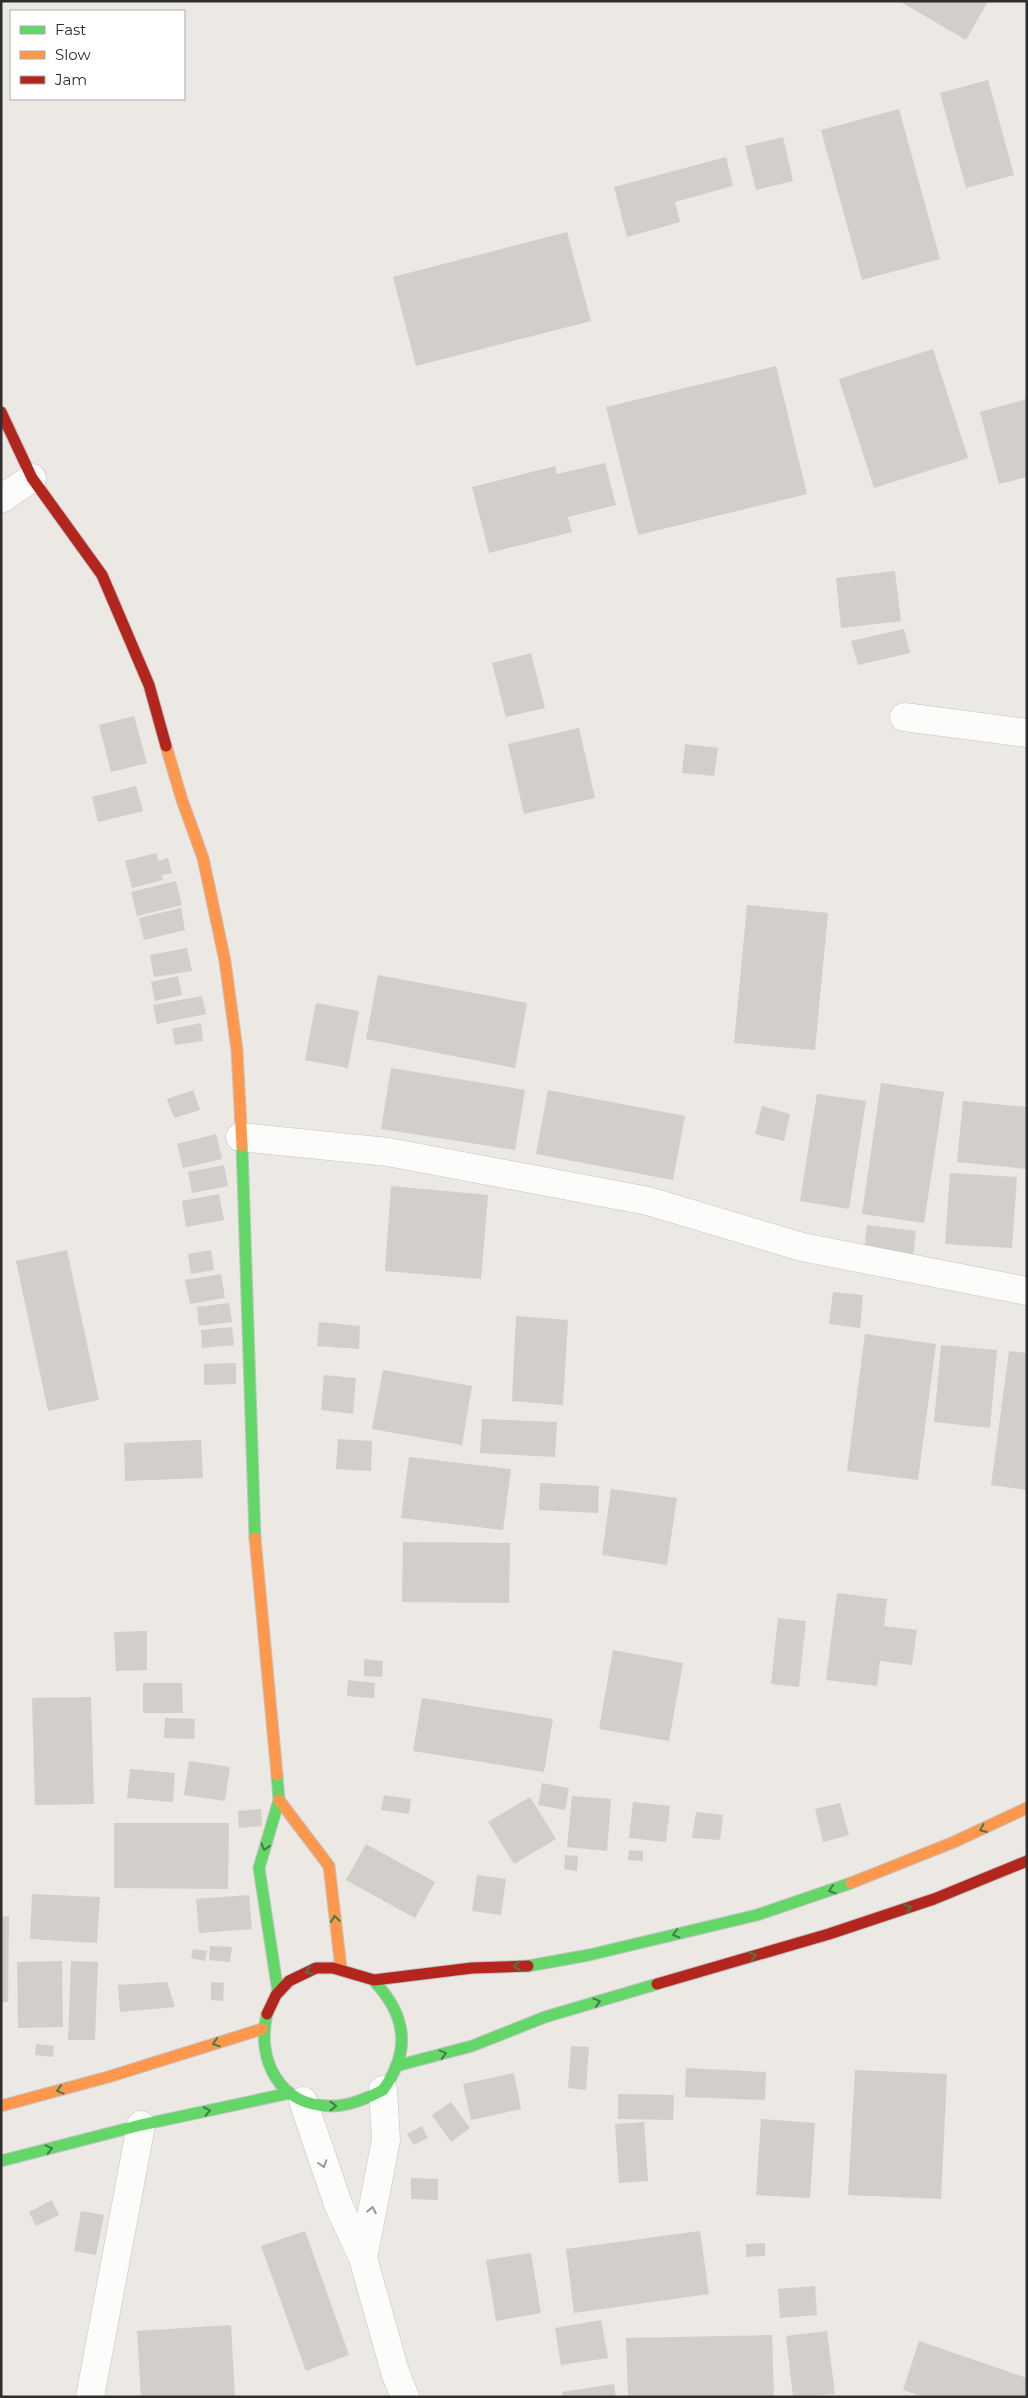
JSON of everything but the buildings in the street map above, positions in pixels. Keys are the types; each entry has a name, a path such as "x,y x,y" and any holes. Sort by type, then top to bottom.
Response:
{"main road":[{"path":"1,412 32,478 102,575 149,685 182,800 203,858 225,960 237,1050 246,1233 255,1539 280,1800 259,1868 278,1992"},
{"path":"280,1800 329,1866 341,1968"},
{"path":"373,1980 471,1968 543,1964 772,1911 877,1874 1027,1808"},
{"path":"396,2066 472,2046 545,2017 829,1934 934,1899 1027,1861"},
{"path":"341,1968 373,1980 386,1992 396,2007 401,2024 402,2046 396,2066 383,2090 357,2103 339,2107 320,2106 296,2097 273,2075 264,2053 262,2029 268,2009 278,1992 294,1978 308,1970 341,1968"},
{"path":"1,2106 108,2078 262,2029"},
{"path":"1,2160 141,2125 296,2097"}],"street":[{"path":"1,499 32,478"},
{"path":"904,717 1027,733"},
{"path":"240,1137 388,1152 648,1201 802,1247 1027,1291"},
{"path":"363,2258 386,2140 383,2090"},
{"path":"296,2097 335,2197 363,2258 394,2372 405,2397"},
{"path":"90,2397 141,2125"}],"traffic: fast":[{"path":"242,1146 255,1538"},
{"path":"277,1775 279,1800 259,1868 278,1992"},
{"path":"528,1966 589,1955 757,1915 851,1883"},
{"path":"267,2014 264,2031 265,2048 269,2063 285,2089 298,2098 314,2104 338,2106 358,2101 383,2090 398,2061 401,2047 401,2033 393,2006 373,1980"},
{"path":"396,2066 472,2046 545,2017 657,1984"},
{"path":"1,2161 141,2125 290,2093"}],"traffic: slow":[{"path":"166,746 182,800 203,858 225,961 237,1050 242,1146"},
{"path":"255,1538 277,1775"},
{"path":"279,1800 329,1866 341,1968"},
{"path":"851,1883 954,1842 1027,1808"},
{"path":"1,2106 108,2077 262,2029"}],"traffic: jam":[{"path":"1,412 32,478 102,575 149,685 166,746"},
{"path":"657,1984 829,1934 934,1899 1027,1861"},
{"path":"267,2014 276,1995 289,1981 316,1968 333,1968 374,1980 472,1968 528,1966"}]}
